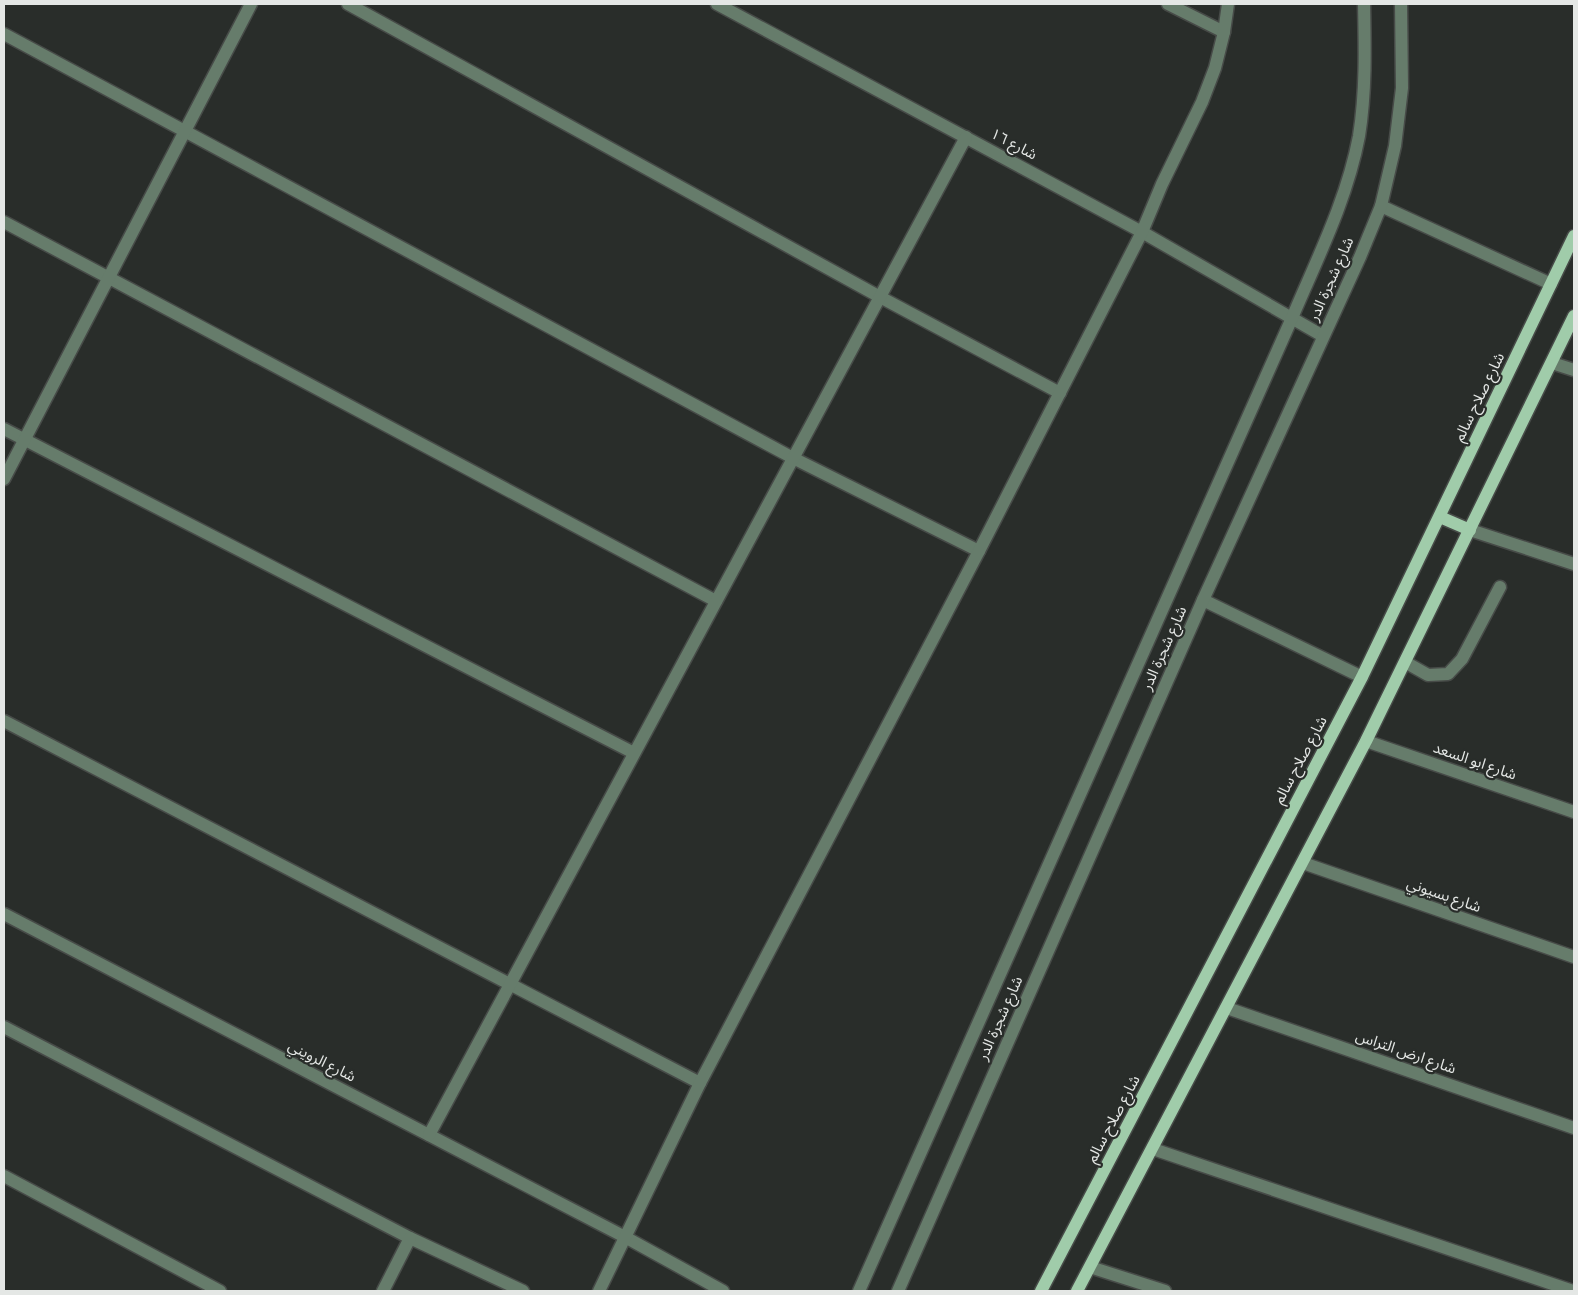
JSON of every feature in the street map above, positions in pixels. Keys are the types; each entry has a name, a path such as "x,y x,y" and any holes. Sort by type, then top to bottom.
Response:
{"main road":[{"name":"شارع صلاح سالم","path":"1041,1291 1362,677 1574,236"},
{"path":"1077,1291 1366,741 1574,316"},
{"path":"1440,517 1470,530"}],"street":[{"path":"4,478 251,4"},
{"path":"348,4 880,297 1060,393"},
{"name":"شارع ١٦","path":"717,4 1142,232 1323,336"},
{"path":"1168,4 1224,32"},
{"path":"599,1291 700,1083 979,551 1142,232 1162,184 1202,102 1215,68 1224,32 1228,4"},
{"name":"شارع شجرة الدر","path":"859,1291 1292,318 1344,192 1358,137 1365,81 1364,4"},
{"name":"شارع شجرة الدر","path":"898,1291 1202,600 1360,257 1381,206 1395,146 1402,88 1401,4"},
{"path":"4,34 793,458 979,551"},
{"path":"429,1135 966,137"},
{"path":"1381,206 1551,284"},
{"path":"4,222 716,601"},
{"path":"1552,363 1574,370"},
{"path":"4,429 634,754"},
{"path":"1470,530 1574,564"},
{"path":"1405,662 1428,675 1448,674 1462,659 1500,587"},
{"path":"1202,600 1362,677"},
{"path":"4,721 700,1083"},
{"name":"شارع ابو السعد","path":"1366,741 1574,812"},
{"name":"شارع بسيوني","path":"1303,864 1574,957"},
{"name":"شارع الرويني","path":"4,914 625,1237 723,1291"},
{"name":"شارع ارض التراس","path":"1227,1008 1574,1128"},
{"path":"4,1027 410,1238 523,1291"},
{"path":"1153,1149 1573,1291"},
{"path":"4,1176 220,1291"},
{"path":"383,1291 410,1238"},
{"path":"1090,1267 1165,1291"}]}
